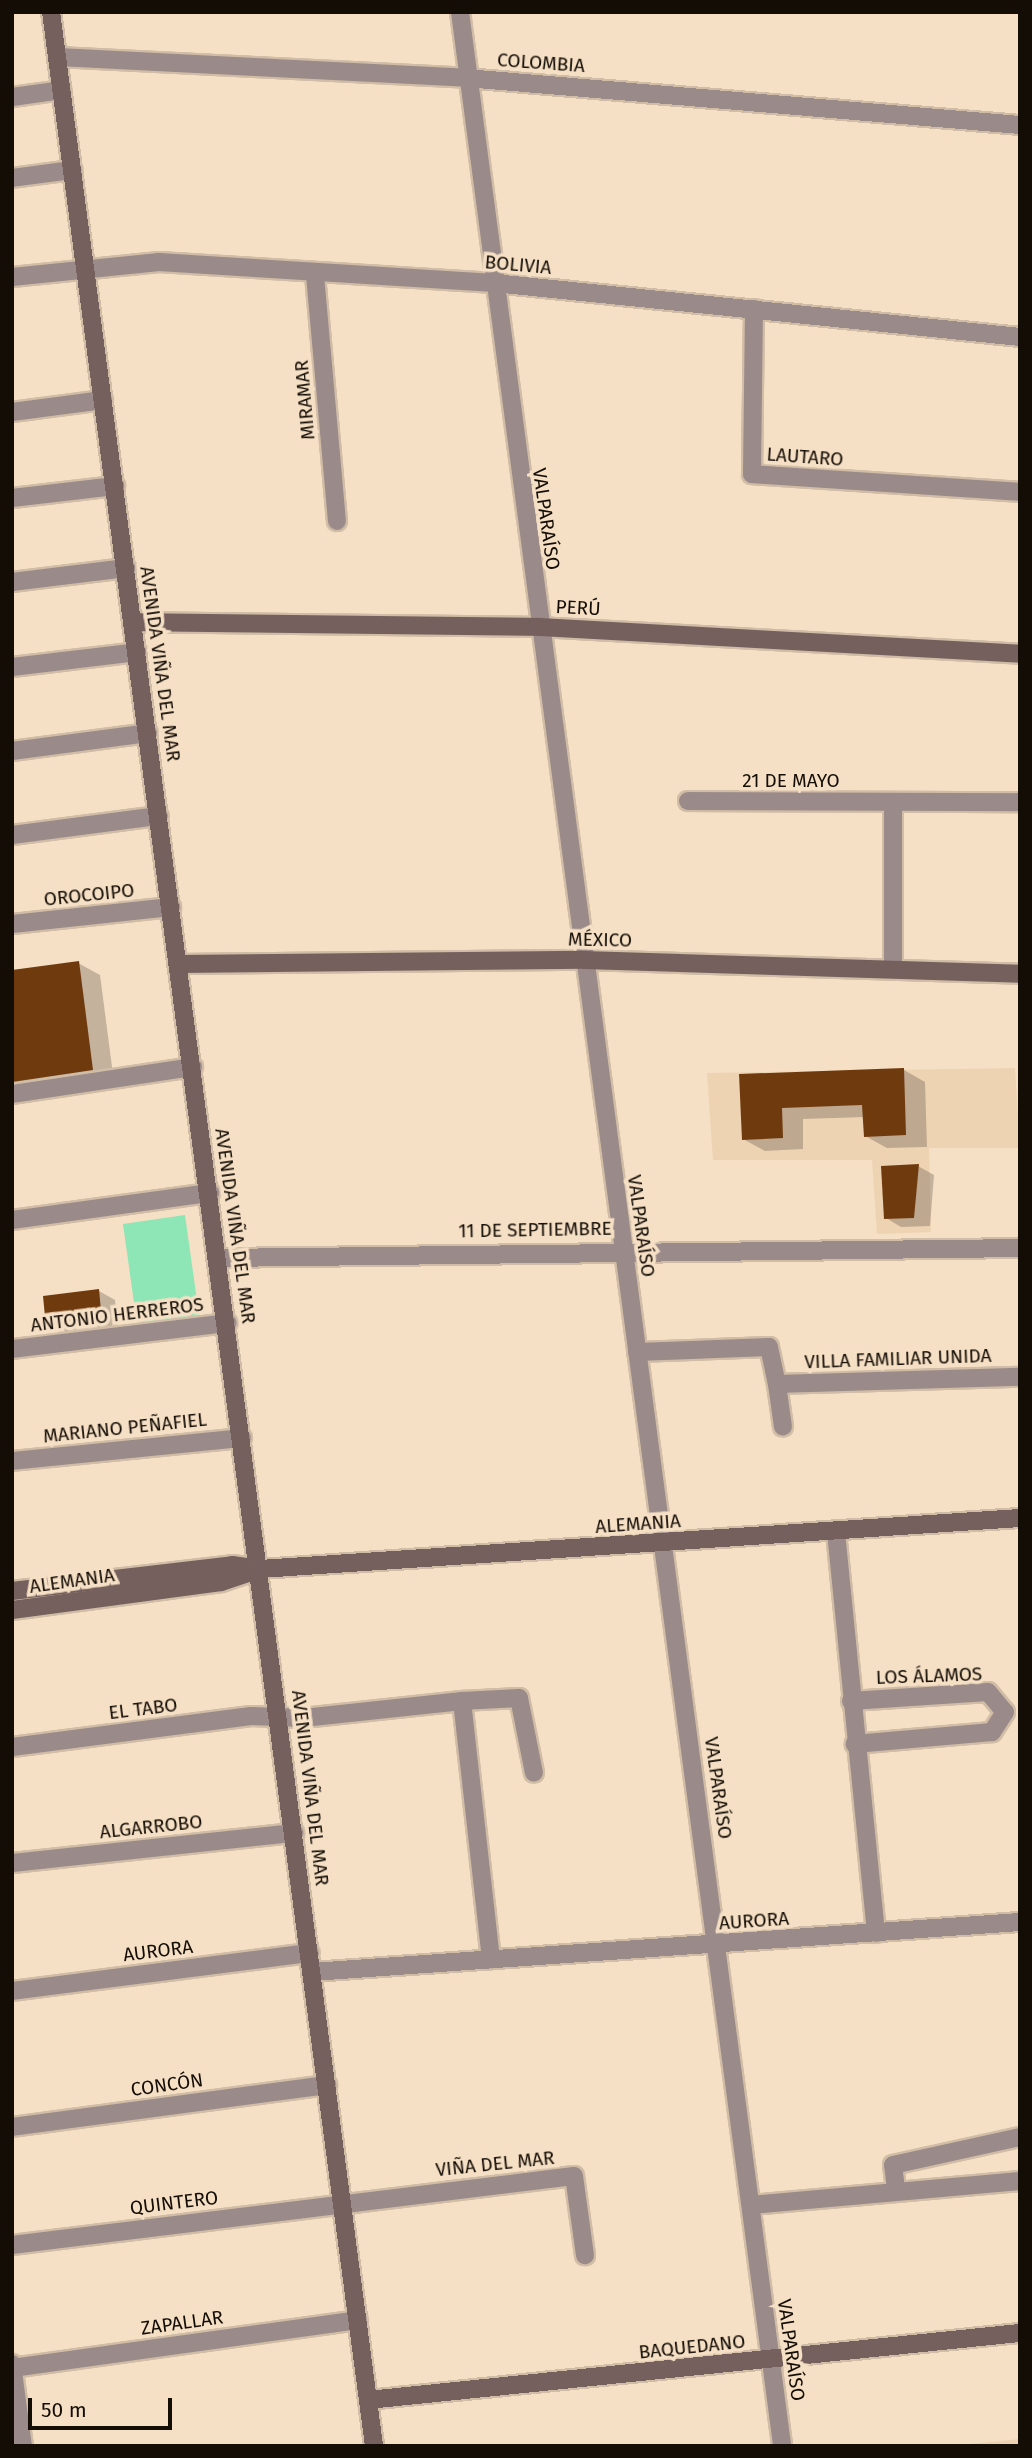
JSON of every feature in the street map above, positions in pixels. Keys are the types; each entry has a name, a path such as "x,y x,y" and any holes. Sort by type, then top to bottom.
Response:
{"main road":[{"name":"AVENIDA VIÑA DEL MAR","path":"51,12 260,1569 374,2446"},
{"name":"PERÚ","path":"133,622 540,627 1020,654"},
{"name":"MÉXICO","path":"179,964 584,960 893,966 1020,974"},
{"name":"ALEMANIA","path":"12,1591 220,1566 260,1569 1020,1518"},
{"name":"ALEMANIA","path":"12,1610 221,1581 260,1569"},
{"name":"BAQUEDANO","path":"368,2400 770,2361 1020,2333"}],"street":[{"name":"VALPARAÍSO","path":"460,12 466,78 636,1352 719,1945 782,2446"},
{"name":"COLOMBIA","path":"58,57 466,78 1020,125"},
{"path":"12,97 62,90"},
{"path":"12,178 72,170"},
{"name":"BOLIVIA","path":"12,277 159,262 315,275 494,283 1020,337"},
{"name":"MIRAMAR","path":"315,275 337,522"},
{"name":"LAUTARO","path":"754,309 752,474 1020,492"},
{"path":"12,412 103,400"},
{"path":"12,498 115,486"},
{"path":"12,582 126,568"},
{"path":"12,667 137,652"},
{"path":"12,751 148,733"},
{"name":"21 DE MAYO","path":"688,801 1020,802"},
{"path":"893,803 893,966"},
{"path":"12,835 159,817"},
{"name":"OROCOIPO","path":"12,925 171,907"},
{"path":"12,1094 193,1067"},
{"path":"12,1220 210,1194"},
{"name":"11 DE SEPTIEMBRE","path":"218,1258 623,1250 1020,1248"},
{"name":"ANTONIO HERREROS","path":"12,1349 227,1323"},
{"path":"636,1352 769,1347 783,1427"},
{"name":"VILLA FAMILIAR UNIDA","path":"777,1384 1020,1377"},
{"name":"MARIANO PEÑAFIEL","path":"12,1461 242,1438"},
{"name":"LOS ÁLAMOS","path":"836,1532 855,1744 876,1933"},
{"name":"LOS ÁLAMOS","path":"851,1701 988,1692 1005,1712 992,1732 855,1744"},
{"path":"279,1717 462,1701 519,1699 534,1773"},
{"path":"462,1701 491,1959"},
{"name":"EL TABO","path":"12,1747 279,1717"},
{"name":"ALGARROBO","path":"12,1863 294,1833"},
{"name":"AURORA","path":"312,1972 1020,1922"},
{"name":"AURORA","path":"12,1991 310,1953"},
{"name":"CONCÓN","path":"12,2127 327,2085"},
{"path":"896,2189 894,2165 1020,2137"},
{"name":"VIÑA DEL MAR","path":"342,2202 573,2176 584,2255"},
{"path":"751,2205 896,2189 1020,2181"},
{"name":"QUINTERO","path":"12,2245 342,2202"},
{"name":"ZAPALLAR","path":"12,2367 358,2320"},
{"path":"12,2367 23,2446"}],"shaded area":[{"path":"1015,1068 1020,1148 929,1148 931,1232 877,1234 872,1160 713,1160 707,1073"},
{"path":"1020,2439 1020,2446 949,2446"}],"green space":[{"path":"185,1215 199,1315 137,1324 123,1224"}],"building":[{"path":"79,961 93,1070 12,1082 12,970"},
{"path":"904,1068 906,1135 864,1137 862,1105 782,1108 783,1138 742,1140 739,1074"},
{"path":"919,1164 914,1218 884,1219 881,1166"},
{"path":"99,1289 102,1322 46,1327 43,1296"}]}
